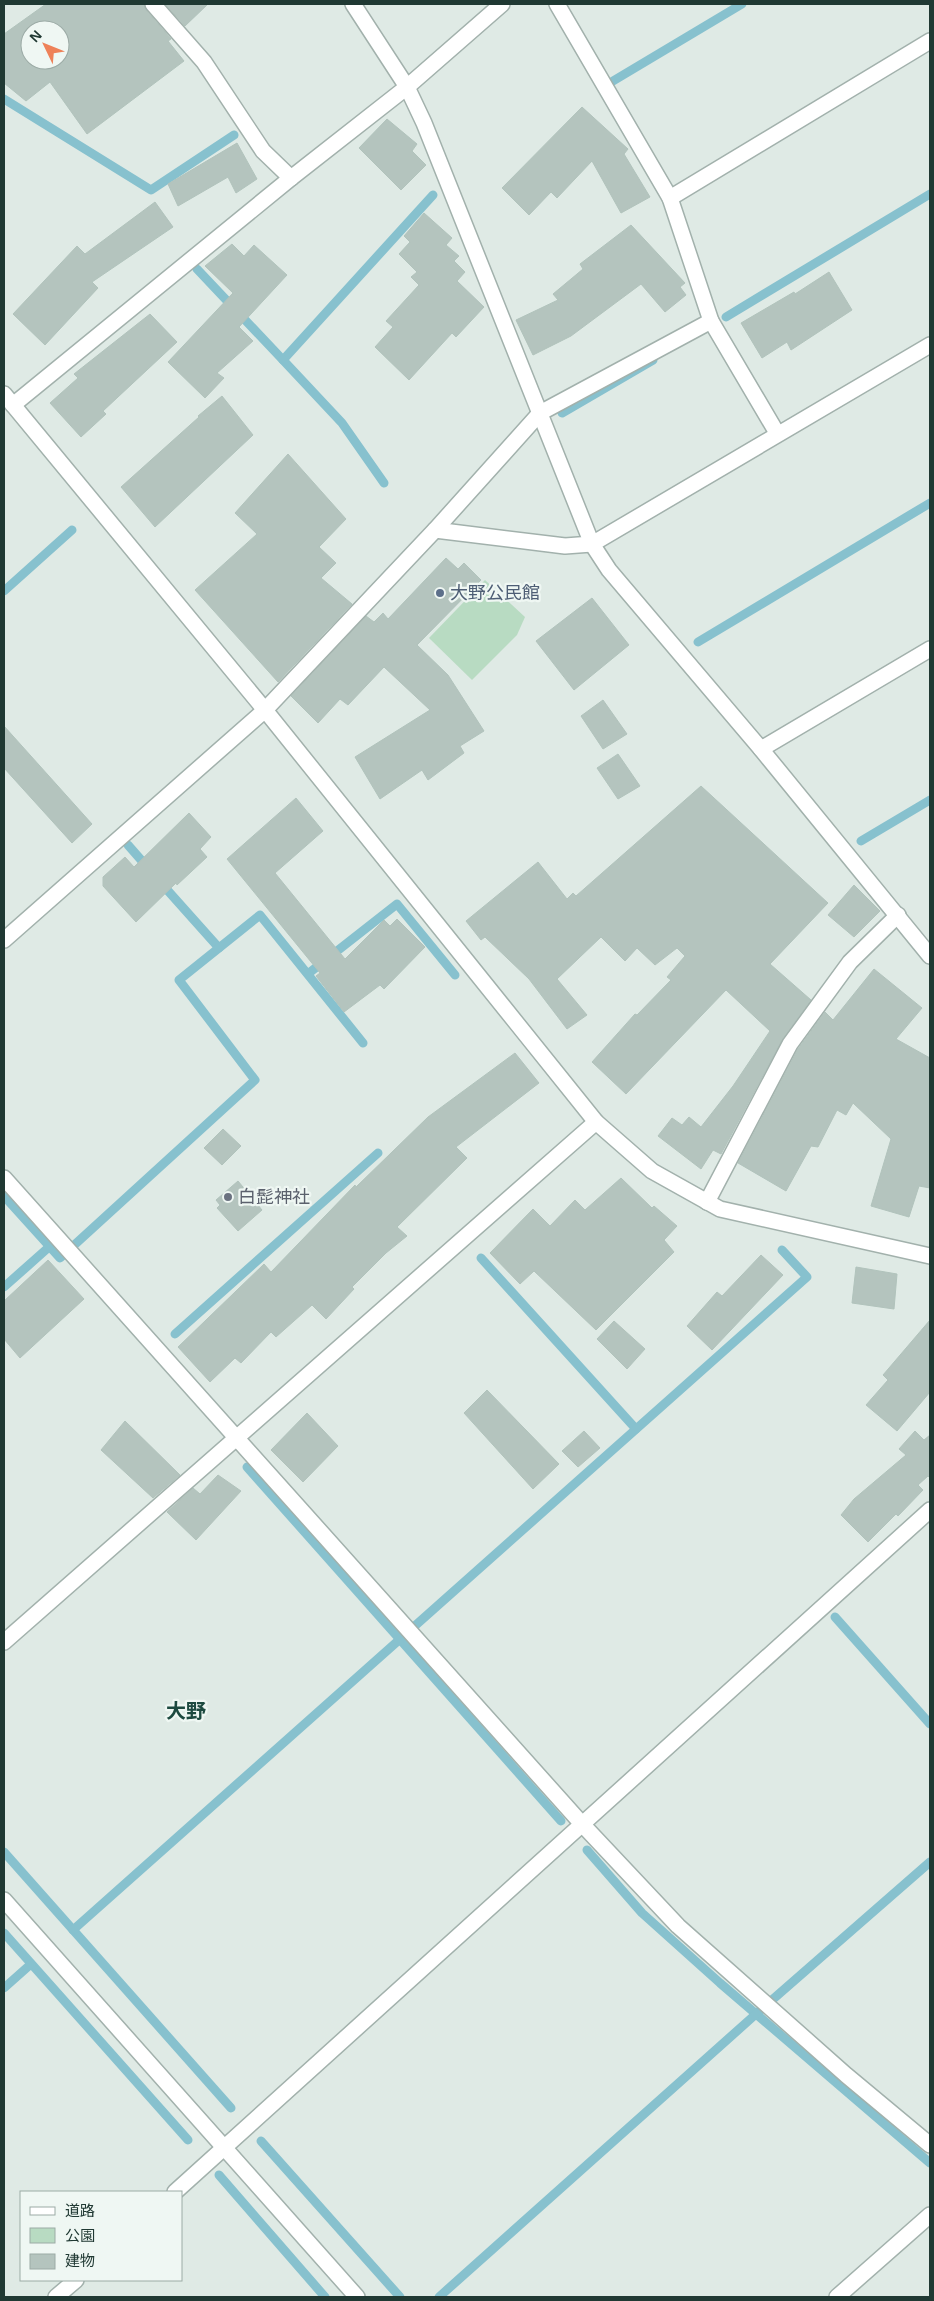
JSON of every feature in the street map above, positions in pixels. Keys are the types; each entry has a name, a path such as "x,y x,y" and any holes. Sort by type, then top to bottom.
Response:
{"street":[{"path":"153,4 204,62 263,151 291,178"},
{"path":"354,4 408,86 424,122 592,544 609,570 761,749 929,953"},
{"path":"502,4 408,86 8,399 265,710 596,1122 652,1171 720,1209 930,1256"},
{"path":"557,4 670,198 711,321 776,434"},
{"path":"670,198 930,41"},
{"path":"4,940 265,710 435,530 540,413 711,321"},
{"path":"435,530 565,546 592,544 930,345"},
{"path":"761,749 930,649"},
{"path":"707,1202 790,1044 850,962 898,915"},
{"path":"4,1642 596,1122"},
{"path":"4,1178 582,1824 678,1926 846,2075 930,2144"},
{"path":"176,2191 225,2149 930,1510"},
{"path":"4,1900 357,2297"},
{"path":"837,2297 930,2215"},
{"path":"56,2297 75,2281"}],"green space":[{"path":"485,580 525,617 517,635 472,680 429,638"}],"building":[{"path":"46,4 144,4 146,10 171,39 168,41 184,61 87,134 50,82 26,101 4,83 4,34 20,23 20,70 70,70 70,20 24,20"},
{"path":"165,4 208,4 185,26"},
{"path":"582,107 628,149 624,154 650,197 621,213 592,161 557,198 551,192 529,215 502,188"},
{"path":"387,119 417,144 412,151 426,165 401,190 359,148"},
{"path":"237,143 257,179 236,193 228,177 178,206 168,184"},
{"path":"155,202 173,227 92,282 98,288 45,345 13,314 77,246 85,254"},
{"path":"424,213 452,238 446,245 459,256 454,261 465,272 457,281 484,307 456,337 452,333 409,380 375,347 393,327 386,321 419,285 411,277 417,272 399,254 410,242 404,236"},
{"path":"631,225 685,283 680,287 686,295 665,312 641,284 571,336 533,355 516,320 558,300 553,294 583,269 580,264"},
{"path":"232,244 244,256 254,245 287,275 239,327 253,341 217,373 224,378 205,398 168,362 233,293 205,266"},
{"path":"829,272 852,310 791,350 787,342 762,358 741,323 794,292 795,294"},
{"path":"150,314 177,342 103,411 106,414 81,437 50,403 78,378 74,374"},
{"path":"222,396 253,435 155,527 121,487"},
{"path":"288,454 346,519 319,547 336,563 321,578 352,604 278,682 195,590 257,534 235,513"},
{"path":"446,558 458,569 464,563 481,580 417,645 448,675 484,731 460,746 464,753 428,780 422,770 380,799 355,757 430,710 384,667 348,705 340,699 318,723 291,696 366,616 374,622 383,613 388,619"},
{"path":"592,598 629,645 574,690 536,641"},
{"path":"603,700 627,734 603,749 581,716"},
{"path":"4,726 92,824 72,843 4,768"},
{"path":"618,754 640,786 618,799 597,768"},
{"path":"701,786 828,903 770,964 811,1000 782,1040 721,1154 713,1150 701,1169 658,1136 672,1118 682,1125 689,1117 701,1127 733,1086 770,1031 726,990 626,1094 592,1062 635,1014 637,1015 671,980 667,977 685,956 677,948 655,965 637,948 625,961 601,937 557,979 587,1015 567,1029 529,979 485,937 481,940 466,921 538,862 567,899 573,893 576,896"},
{"path":"296,798 323,831 275,873 345,959 384,920 390,926 397,919 425,947 384,989 380,985 344,1012 316,976 320,973 227,859"},
{"path":"189,813 211,837 200,849 207,857 177,885 176,883 136,922 103,886 103,877 125,857 134,867"},
{"path":"854,885 880,911 854,937 828,915"},
{"path":"874,969 922,1008 896,1039 930,1058 930,1188 919,1186 909,1217 871,1206 891,1139 853,1103 846,1115 837,1110 818,1147 811,1146 786,1191 738,1163 798,1049 825,1012 833,1020"},
{"path":"515,1053 539,1083 456,1147 467,1158 397,1227 407,1236 386,1253 352,1287 354,1289 326,1319 312,1305 276,1337 271,1332 241,1363 235,1358 210,1382 178,1347 264,1264 271,1272 355,1185 356,1187 428,1117"},
{"path":"223,1129 241,1146 222,1165 204,1148"},
{"path":"621,1178 652,1208 654,1206 677,1226 664,1240 674,1252 596,1330 534,1271 520,1284 490,1253 533,1209 550,1226 575,1200 585,1210"},
{"name":"白髭神社","path":"238,1181 262,1210 238,1231 217,1208 220,1205 216,1200"},
{"path":"761,1255 783,1275 712,1350 687,1326 717,1292 722,1296"},
{"path":"48,1260 84,1299 20,1358 4,1339 4,1301"},
{"path":"856,1267 897,1274 894,1309 852,1303"},
{"path":"930,1320 930,1392 897,1431 866,1405 888,1380 883,1375"},
{"path":"614,1321 645,1349 627,1369 597,1339"},
{"path":"487,1390 559,1464 533,1489 464,1413"},
{"path":"307,1413 338,1446 303,1482 271,1450"},
{"path":"125,1421 180,1475 153,1498 101,1450"},
{"path":"584,1431 600,1448 578,1467 562,1451"},
{"path":"915,1431 924,1440 930,1435 930,1478 928,1476 918,1485 923,1490 898,1516 896,1514 868,1542 841,1515 854,1499 906,1455 899,1449"},
{"path":"218,1475 241,1491 196,1540 167,1512 193,1488 200,1494"}],"waterway":[{"path":"613,81 742,4"},
{"path":"4,99 151,190 234,135"},
{"path":"726,317 930,194"},
{"path":"197,269 283,360 433,195"},
{"path":"283,360 342,423 384,483"},
{"path":"562,413 653,360"},
{"path":"698,642 930,503"},
{"path":"4,591 72,530"},
{"path":"861,841 930,800"},
{"path":"128,845 149,869"},
{"path":"161,883 219,948"},
{"path":"309,973 397,904 455,975"},
{"path":"4,1196 60,1258 255,1080 179,980 260,915 363,1043"},
{"path":"175,1334 378,1153"},
{"path":"4,1287 49,1247"},
{"path":"73,1930 807,1277 782,1250"},
{"path":"481,1258 636,1429"},
{"path":"247,1467 561,1821"},
{"path":"835,1617 930,1724"},
{"path":"587,1850 642,1913 720,1983 930,2163"},
{"path":"4,1852 231,2108"},
{"path":"439,2297 756,2014 930,1862"},
{"path":"4,1933 188,2140"},
{"path":"4,1988 31,1964"},
{"path":"261,2141 400,2297"},
{"path":"219,2175 325,2297"}],"place":[{"name":"大野公民館","path":"440,593"},
{"name":"白髭神社","path":"228,1197"}],"district":[{"name":"大野","path":"186,1711"}]}
